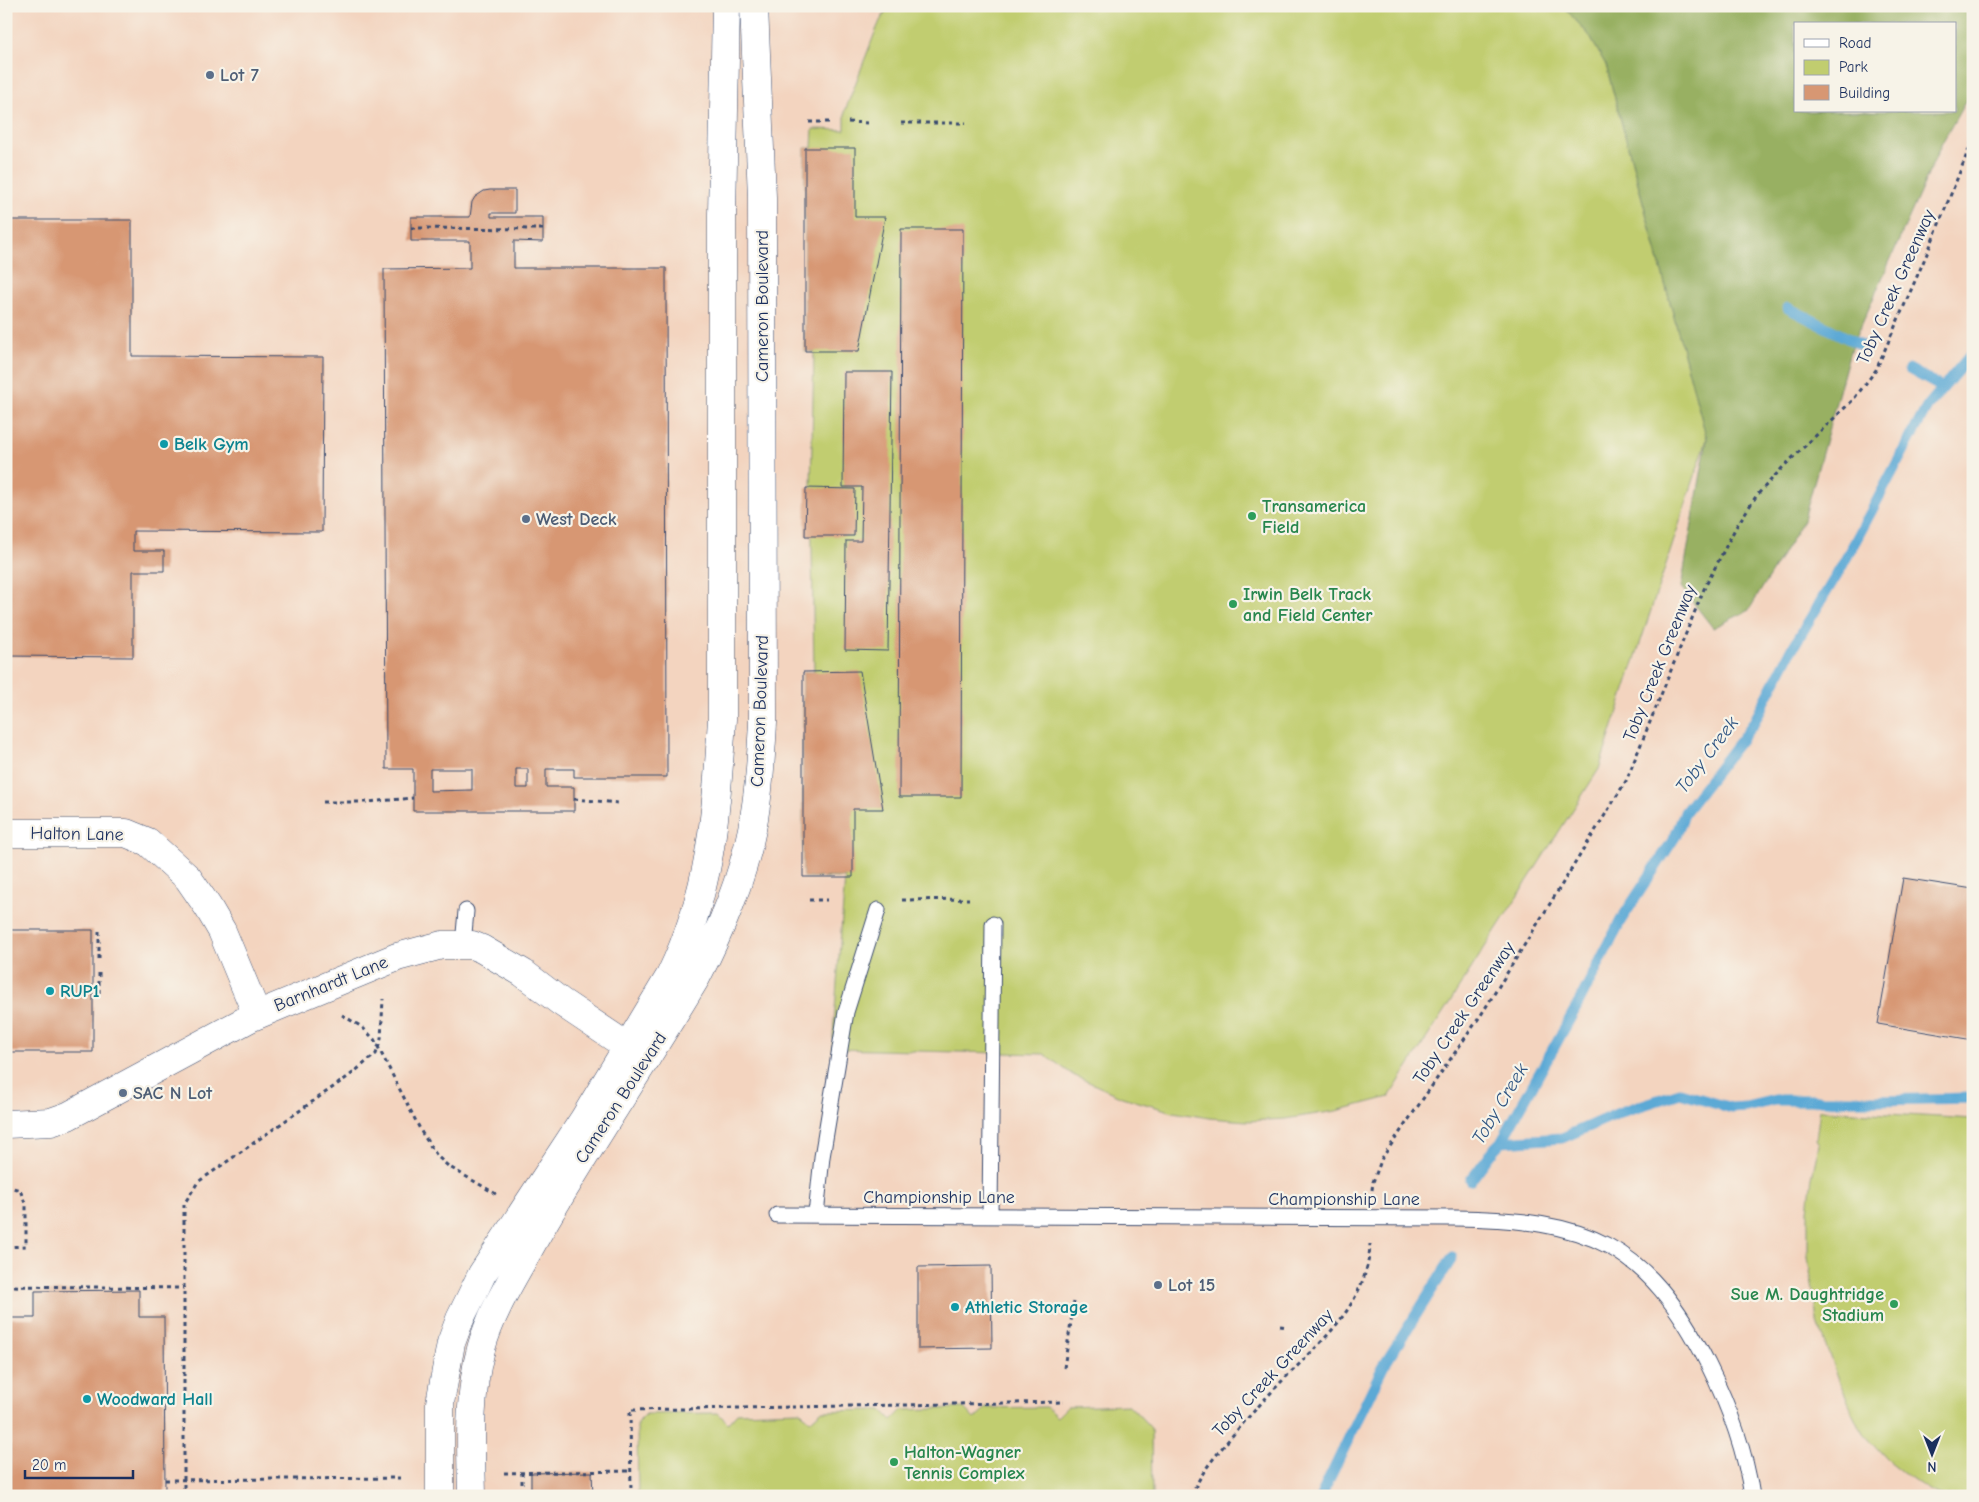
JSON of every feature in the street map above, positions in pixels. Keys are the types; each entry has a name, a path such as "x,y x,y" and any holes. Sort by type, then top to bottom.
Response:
{"street":[{"name":"Cameron Boulevard","path":"472,1484 471,1429 473,1392 481,1347 490,1324 515,1275 554,1204 595,1137 637,1053 682,952 701,896 709,859 718,795 722,701 722,214 726,6"},
{"name":"Cameron Boulevard","path":"440,1496 440,1403 449,1352 460,1319 482,1274 584,1120 697,976 738,884 752,829 759,782 763,723 762,197 754,6"},
{"name":"Halton Lane","path":"6,833 126,834 148,842 188,878 208,907 222,931 257,1015"},
{"name":"Barnhardt Lane","path":"6,1124 51,1122 68,1116 257,1015 397,957 442,945 463,945 482,949 502,960 637,1053"}],"lane":[{"path":"816,1215 822,1157 846,1012 878,910"},
{"path":"463,945 466,911"},
{"path":"990,1216 993,924"},
{"name":"Championship Lane","path":"777,1215 1484,1218 1560,1227 1585,1235 1622,1254 1638,1265 1661,1289 1685,1322 1730,1411 1745,1456 1752,1496"}],"path":[{"path":"810,122 829,122"},
{"path":"848,122 868,123"},
{"path":"901,123 966,123"},
{"name":"Toby Creek Greenway","path":"1372,1195 1373,1182 1382,1158 1481,1015 1626,782 1704,589 1736,527 1757,496 1784,466 1852,400 1866,385 1876,370 1937,231 1973,140"},
{"path":"411,228 543,229"},
{"path":"324,802 367,802 413,798"},
{"path":"574,799 619,803"},
{"path":"897,900 969,899"},
{"path":"810,900 827,900"},
{"path":"99,931 99,962"},
{"path":"99,973 99,995"},
{"path":"184,1496 184,1204 198,1182 368,1062 378,1050 383,1017 383,992"},
{"path":"338,1012 368,1032 422,1133 437,1156 448,1166 497,1194"},
{"path":"6,1186 20,1190 26,1206 26,1246 6,1247"},
{"name":"Toby Creek Greenway","path":"1192,1496 1201,1475 1235,1432 1346,1314 1362,1282 1367,1265 1370,1242"},
{"path":"6,1286 184,1288"},
{"path":"1064,1368 1074,1302"},
{"path":"1280,1326 1287,1327"},
{"path":"631,1496 630,1410 1064,1402"},
{"path":"472,1484 522,1472 631,1471"},
{"path":"522,1472 522,1496"},
{"path":"165,1480 400,1478"}],"shaded area":[{"path":"6,6 1973,6 1973,1496 6,1496"}],"green space":[{"name":"Irwin Belk Track and Field Center","path":"889,6 1563,6 1589,35 1606,65 1707,439 1599,769 1389,1097 1336,1111 1285,1119 1247,1121 1209,1118 1173,1112 1122,1097 1073,1075 1044,1054 832,1049 845,878 803,877 803,672 814,672 811,488 814,352 805,351 805,148 812,148 813,129 845,130 845,111 874,35"},
{"path":"1563,6 1973,6 1973,88 1942,143 1850,351 1804,519 1749,610 1713,628 1681,587 1707,439 1606,65 1589,35"},
{"name":"Sue M. Daughtridge Stadium","path":"1820,1110 1973,1119 1973,1496 1943,1496 1935,1493 1913,1480 1888,1460 1863,1433 1838,1380 1817,1320 1808,1257 1808,1210 1819,1144 1816,1139"},
{"name":"Halton-Wagner Tennis Complex","path":"1129,1405 1151,1428 1152,1496 638,1496 637,1423 646,1414 718,1413 728,1423 737,1413 800,1411 810,1421 821,1411 882,1410 892,1420 902,1410 964,1408 974,1419 986,1408 1046,1407 1057,1417 1067,1407"}],"building":[{"path":"805,148 855,148 855,217 885,217 859,351 805,351"},
{"name":"West Deck","path":"515,190 515,213 491,213 491,217 543,217 543,242 514,241 514,268 666,268 667,777 574,777 574,769 546,769 546,787 574,787 574,811 413,811 413,769 386,769 384,269 470,268 470,241 411,241 411,217 470,217 472,202 475,197 484,191","holes":["430,769 472,769 472,790 430,791","516,769 528,769 528,788 516,788"]},
{"name":"Belk Gym","path":"6,220 132,220 132,356 323,357 322,532 133,531 133,551 164,551 164,571 133,571 133,657 6,656"},
{"path":"901,229 963,229 961,797 899,797"},
{"path":"844,372 892,372 888,651 845,650 846,541 861,541 862,487 843,487"},
{"path":"806,488 855,489 854,536 805,536"},
{"path":"860,671 883,809 853,809 853,877 803,877 803,672"},
{"path":"1903,878 1973,889 1973,1040 1878,1024"},
{"name":"RUP1","path":"6,930 93,930 93,1052 6,1052"},
{"name":"Athletic Storage","path":"991,1266 992,1348 918,1349 918,1267"},
{"name":"Woodward Hall","path":"139,1290 139,1317 164,1317 165,1496 10,1496 9,1318 35,1318 35,1291"},
{"path":"592,1472 593,1496 531,1496 531,1473"}],"waterway":[{"path":"1788,308 1861,345"},
{"name":"Toby Creek","path":"1471,1180 1501,1142 1577,1006 1621,920 1675,837 1685,812 1753,724 1792,649 1842,566 1927,407 1973,352"},
{"path":"1909,369 1943,388"},
{"path":"1501,1142 1562,1138 1621,1112 1680,1093 1731,1108 1746,1107 1775,1100 1973,1098"},
{"name":"Toby Creek","path":"1321,1496 1383,1367 1452,1258"}],"place":[{"name":"Lot 7","path":"210,75"},
{"name":"Belk Gym","path":"164,444"},
{"name":"Transamerica Field","path":"1252,516"},
{"name":"West Deck","path":"526,519"},
{"name":"Irwin Belk Track and Field Center","path":"1233,604"},
{"name":"RUP1","path":"50,991"},
{"name":"SAC N Lot","path":"123,1093"},
{"name":"Lot 15","path":"1158,1285"},
{"name":"Sue M. Daughtridge Stadium","path":"1894,1304"},
{"name":"Athletic Storage","path":"955,1307"},
{"name":"Woodward Hall","path":"87,1399"},
{"name":"Halton-Wagner Tennis Complex","path":"894,1462"}]}
